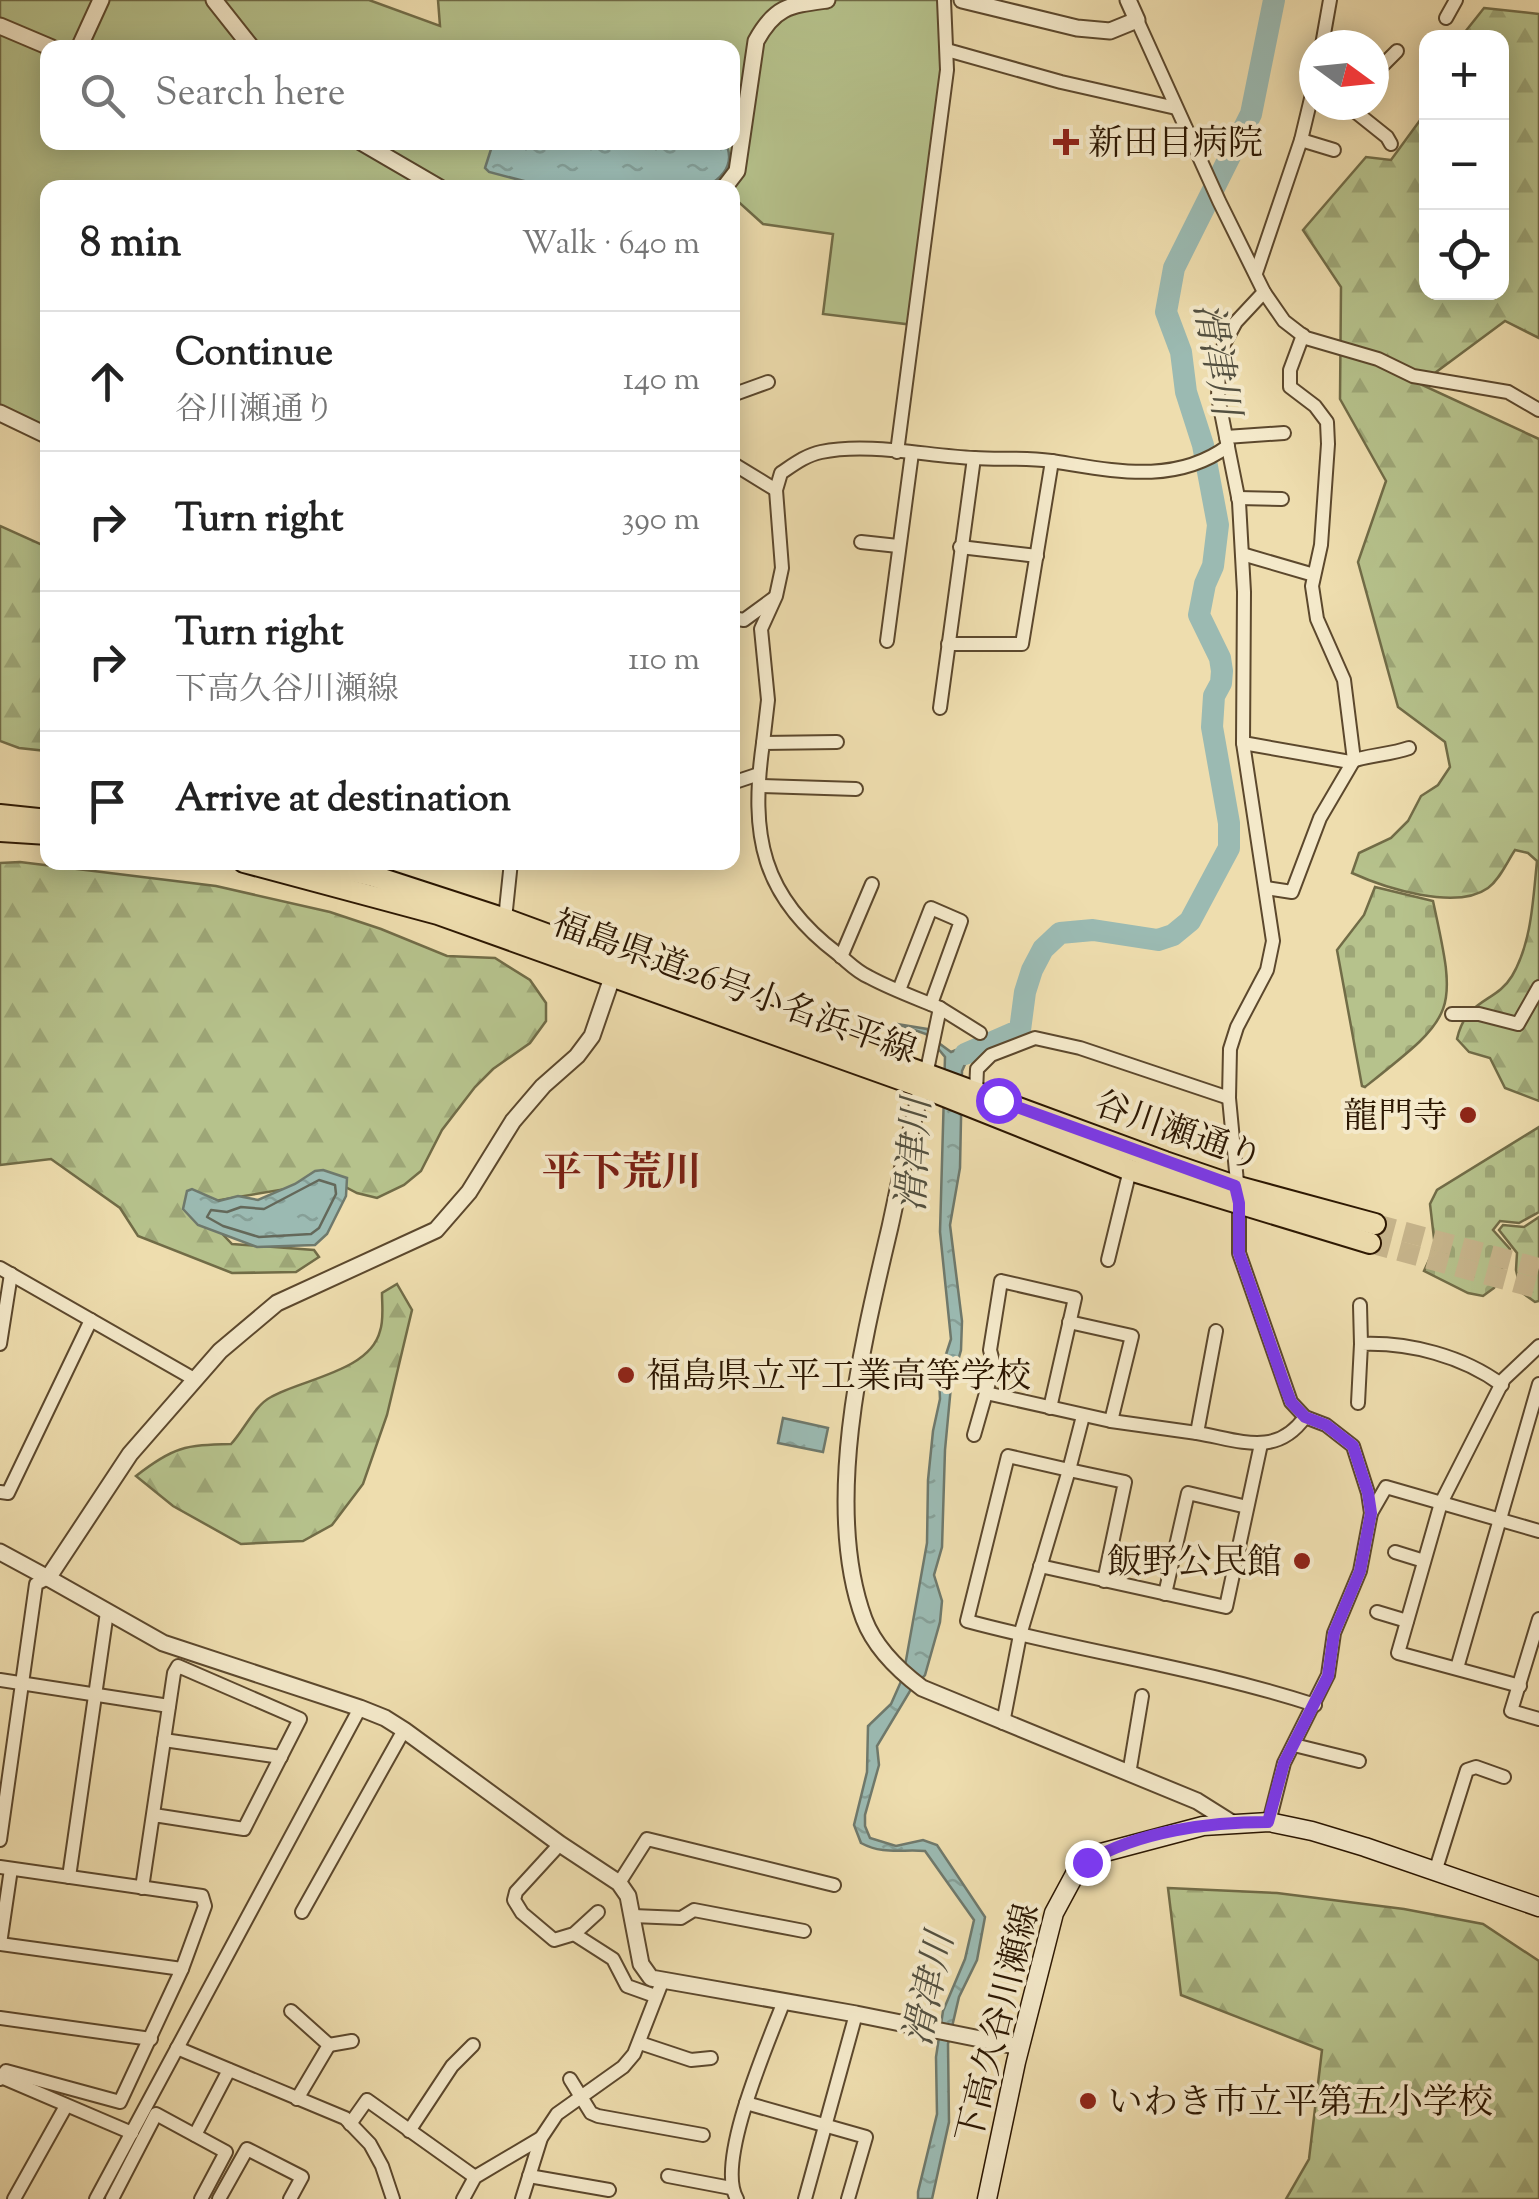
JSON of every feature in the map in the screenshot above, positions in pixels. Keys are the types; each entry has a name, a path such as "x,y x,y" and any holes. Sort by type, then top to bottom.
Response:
{"main road":[{"path":"0,815 40,819"},
{"path":"0,831 40,834"},
{"name":"福島県道26号小名浜平線","path":"331,870 438,914 616,968 969,1095 1130,1170 1237,1195 1372,1234"},
{"path":"335,870 403,885 506,919 616,968"},
{"name":"谷川瀬通り","path":"969,1095 1237,1195"},
{"name":"下高久谷川瀬線","path":"987,2199 1054,1913 1076,1874 1102,1853 1157,1836 1232,1823 1268,1822 1330,1836 1539,1908"}],"street":[{"path":"83,40 101,0"},
{"path":"214,0 246,40"},
{"path":"730,180 737,171 756,40 774,14 794,4 827,0"},
{"path":"897,452 947,70 944,0"},
{"path":"964,0 1077,28 1110,32 1137,20"},
{"path":"1128,0 1219,201 1264,292 1284,321 1303,336 1378,359 1413,376 1508,392 1539,410"},
{"path":"1327,30 1330,0"},
{"path":"1446,18 1456,0"},
{"path":"0,26 40,43"},
{"path":"947,50 1176,108"},
{"path":"1389,59 1398,51"},
{"path":"1256,273 1306,120"},
{"path":"1367,120 1391,144"},
{"path":"1301,140 1334,150"},
{"path":"375,150 426,180"},
{"path":"1264,292 1236,322 1224,344 1218,396 1223,446 1238,498 1243,744 1273,941 1267,970 1230,1050 1229,1098 1239,1253 1291,1402 1305,1417 1326,1425 1353,1446 1371,1513"},
{"path":"1266,888 1292,892 1320,818 1354,760 1344,680 1317,619 1314,575 1321,545 1328,444 1322,412 1290,386 1290,370 1303,336"},
{"path":"740,392 768,382"},
{"path":"0,413 40,432"},
{"path":"980,1033 935,1006 866,976 798,920 769,874 760,828 759,780 768,700 762,630 782,568 776,490 781,473 816,452 854,450 1052,461 1125,472 1164,472 1198,463 1223,446 1284,432"},
{"path":"886,641 912,453"},
{"path":"940,708 974,458"},
{"path":"948,644 1022,644 1052,461"},
{"path":"740,468 776,490"},
{"path":"1238,498 1282,499"},
{"path":"861,542 898,546"},
{"path":"960,547 1037,556"},
{"path":"1242,554 1314,575"},
{"path":"740,619 776,596"},
{"path":"764,743 837,742"},
{"path":"1243,744 1350,762 1409,748"},
{"path":"740,782 759,780 856,790"},
{"path":"506,919 511,870"},
{"path":"841,956 872,884"},
{"path":"899,990 931,908 961,921 935,1006 929,1083 858,1367 848,1501 851,1570 864,1620 890,1660 922,1688 1196,1802 1232,1823"},
{"path":"0,1840 36,1584 48,1578 130,1454 194,1379 277,1303 436,1230 469,1192 513,1121 592,1036 616,968"},
{"path":"1452,1014 1479,1014 1518,1024 1539,987"},
{"path":"969,1095 977,1069 992,1055 1036,1038 1080,1048 1229,1098"},
{"path":"1108,1260 1130,1170"},
{"path":"0,1344 5,1271 194,1379"},
{"path":"974,1435 994,1365 990,1350 1001,1280 1075,1298 1050,1408"},
{"path":"1358,1402 1360,1305"},
{"path":"0,1492 8,1493 91,1320"},
{"path":"1070,1322 1132,1336 1111,1421"},
{"path":"1197,1432 1216,1331"},
{"path":"1360,1344 1392,1343 1478,1367 1502,1385"},
{"path":"1520,1686 1398,1653 1441,1503 1502,1385 1539,1346"},
{"path":"1457,1668 1539,1384"},
{"path":"986,1393 1083,1416 1261,1444 1284,1439 1295,1432 1305,1417"},
{"path":"1003,1723 1020,1635 1083,1416"},
{"path":"1040,1566 1226,1607 1261,1444"},
{"path":"1104,1580 1125,1482 1008,1456 967,1621 1241,1682 1315,1704"},
{"path":"1268,1822 1280,1776 1328,1676 1334,1633 1360,1571 1371,1513 1386,1487 1539,1531"},
{"path":"1165,1594 1188,1494 1248,1507"},
{"path":"0,1552 193,1656 360,1708 404,1730 618,1882 628,1896 644,1972 658,1989"},
{"path":"1394,1552 1424,1561"},
{"path":"69,1877 107,1612"},
{"path":"1378,1612 1408,1621"},
{"path":"1539,1619 1512,1711 1539,1718"},
{"path":"142,1888 178,1666 300,1719 244,1829 154,1815"},
{"path":"0,1680 169,1706"},
{"path":"1129,1774 1142,1696"},
{"path":"96,2199 360,1708"},
{"path":"302,1912 404,1730"},
{"path":"164,1740 281,1757"},
{"path":"1294,1745 1359,1761"},
{"path":"1436,1872 1467,1770 1476,1768 1504,1777"},
{"path":"618,1882 647,1839 834,1885"},
{"path":"560,1844 516,1892 514,1900 522,1913 554,1940 574,1934 598,1912"},
{"path":"132,2133 1,2078 6,2071 120,2102 182,1969 206,1906 202,1896 5,1868 0,1944 182,1969"},
{"path":"633,1916 681,1918 694,1910 804,1931"},
{"path":"574,1934 613,1959 627,1986 784,2001 1020,2047"},
{"path":"522,2199 540,2138 557,2114 623,2067 640,2043 658,1989"},
{"path":"668,2176 734,2194 740,2120 784,2001"},
{"path":"291,2011 330,2045 352,2042"},
{"path":"806,2199 856,2014"},
{"path":"0,2018 151,2038"},
{"path":"640,2043 691,2060 711,2058"},
{"path":"296,2099 330,2045"},
{"path":"409,2131 452,2066 473,2045"},
{"path":"177,2048 346,2118 370,2144 393,2199"},
{"path":"195,2136 229,2070"},
{"path":"570,2080 591,2113 598,2116 703,2135"},
{"path":"350,2124 367,2100 475,2176"},
{"path":"746,2103 866,2137 848,2199"},
{"path":"14,2199 66,2106"},
{"path":"112,2199 156,2114 226,2152 201,2199"},
{"path":"462,2199 475,2176 540,2138"},
{"path":"219,2199 247,2149 302,2177 290,2199"},
{"path":"530,2176 609,2190"}],"green space":[{"path":"0,0 369,0 440,26 438,0 944,0 947,50 914,325 823,314 833,234 763,224 740,203 740,180 40,180 40,433 0,413"},
{"path":"1484,8 1539,14 1539,338 1505,321 1420,384 1539,439 1539,1101 1505,1088 1490,1058 1469,1052 1457,1039 1467,1016 1505,985 1519,963 1530,920 1537,861 1528,853 1515,850 1488,888 1458,897 1420,895 1352,873 1359,853 1391,838 1408,821 1421,796 1438,785 1450,767 1445,742 1398,707 1358,562 1386,481 1340,399 1341,287 1303,230 1366,157 1391,160 1419,122 1419,300 1509,300 1509,30 1467,30"},
{"path":"0,526 40,544 40,750 0,741"},
{"path":"20,862 40,864 40,870 85,870 216,886 330,912 447,956 495,958 530,980 546,1003 546,1021 530,1043 475,1087 442,1130 421,1171 404,1185 377,1198 334,1181 214,1201 209,1220 232,1244 314,1250 319,1257 296,1272 232,1273 138,1236 120,1208 51,1159 0,1165 0,863"},
{"path":"1375,887 1433,901 1447,991 1434,1026 1365,1087 1337,950 1364,915"},
{"path":"1539,1127 1539,1212 1519,1223 1500,1221 1493,1230 1510,1249 1494,1288 1483,1296 1468,1293 1424,1271 1435,1247 1430,1204 1437,1190"},
{"path":"1539,1217 1539,1301 1535,1302 1521,1292 1517,1253 1499,1230 1503,1225 1524,1227"},
{"path":"397,1284 412,1310 387,1415 363,1484 332,1525 303,1541 241,1544 173,1506 136,1476 180,1450 231,1444 265,1401 363,1356 380,1331 382,1293"},
{"path":"1168,1888 1277,1893 1404,1909 1483,1924 1539,1961 1539,2199 1286,2199 1309,2159 1322,2050 1181,1995"}],"water":[{"path":"491,150 728,150 729,156 726,169 716,180 520,180 485,168"},
{"path":"897,1024 927,1029 951,1052 987,1038 993,1048 966,1062 962,1071 960,1168 950,1225 962,1321 961,1350 951,1386 942,1547 934,1575 942,1601 940,1622 925,1675 910,1691 877,1746 879,1765 865,1815 870,1838 896,1846 923,1840 937,1845 985,1917 977,1960 959,1997 948,2044 949,2122 932,2199 918,2199 918,2192 937,2114 936,2057 943,2011 965,1959 974,1920 925,1851 869,1847 861,1843 854,1825 867,1772 868,1726 891,1704 903,1677 927,1543 928,1480 940,1399 939,1376 951,1339 940,1232 945,1057 926,1034"},
{"path":"323,1170 347,1178 346,1196 327,1234 315,1245 257,1247 198,1225 183,1209 187,1191 192,1189 219,1201 238,1196 258,1200"},
{"path":"783,1418 828,1428 823,1452 778,1443"}],"waterway":[{"name":"滑津川","path":"965,1054 1020,1030 1032,970 1043,949 1060,933 1093,930 1158,940 1173,935 1190,921 1229,848 1229,823 1212,727 1214,696 1222,671 1220,658 1199,615 1213,566 1218,525 1203,445 1186,392 1181,352 1166,312 1174,268 1251,114 1274,0"}],"tunnel":[{"path":"1375,1224 1539,1268"},
{"path":"1370,1243 1539,1289"}],"place":[{"name":"新田目病院","path":"1066,142"},
{"name":"龍門寺","path":"1468,1115"},
{"name":"福島県立平工業高等学校","path":"626,1375"},
{"name":"飯野公民館","path":"1302,1561"},
{"name":"いわき市立平第五小学校","path":"1088,2101"}],"district":[{"name":"平下荒川","path":"622,1171"}],"route":[{"path":"998,1100 1235,1186 1239,1253 1291,1402 1305,1417 1326,1425 1353,1446 1371,1513 1360,1571 1334,1633 1328,1676 1284,1763 1268,1822 1202,1826 1102,1853 1087,1862"}]}
